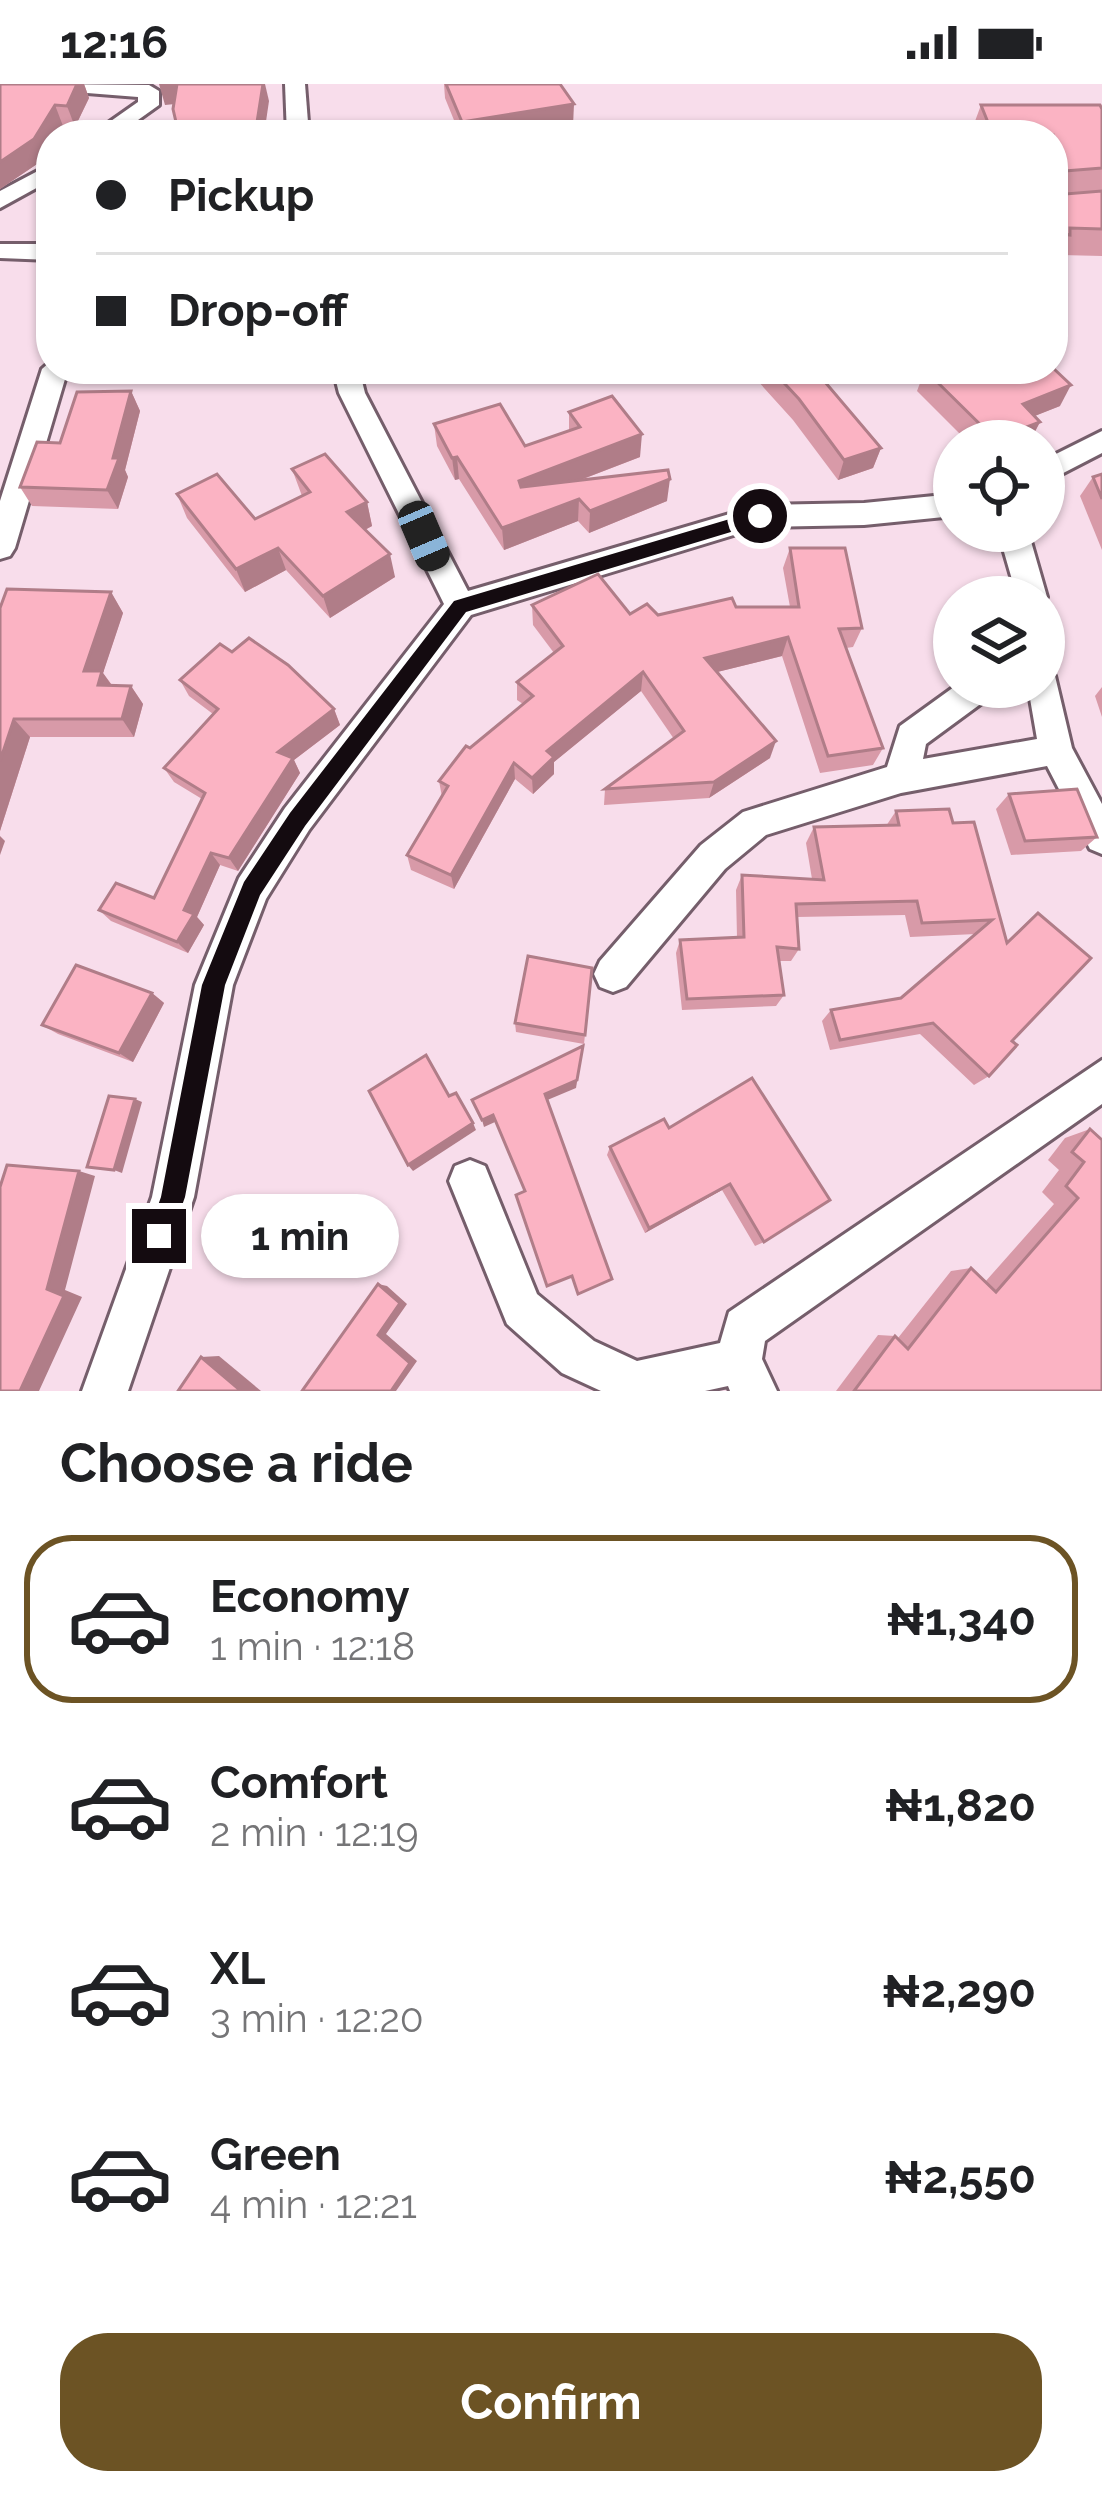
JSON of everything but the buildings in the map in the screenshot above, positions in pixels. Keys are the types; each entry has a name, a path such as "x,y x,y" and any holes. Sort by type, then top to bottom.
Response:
{"street":[{"path":"49,84 147,88 148,104 124,120"},
{"path":"295,84 297,120"},
{"path":"0,201 36,179"},
{"path":"0,251 36,252"},
{"path":"0,548 50,384"},
{"path":"350,384 460,606"},
{"path":"1065,461 1102,441"},
{"path":"105,1391 173,1197 214,985 252,890 297,819 460,606 760,516 933,507"},
{"path":"901,778 913,736 951,708"},
{"path":"1048,708 1056,750 1102,838"},
{"path":"614,974 713,857 755,823 901,778 1056,750"},
{"path":"470,1180 522,1309 578,1358 636,1384 747,1376 745,1328 1102,1080"}],"route":[{"path":"159,1236 173,1197 214,985 252,890 297,819 460,606 760,516"}]}
